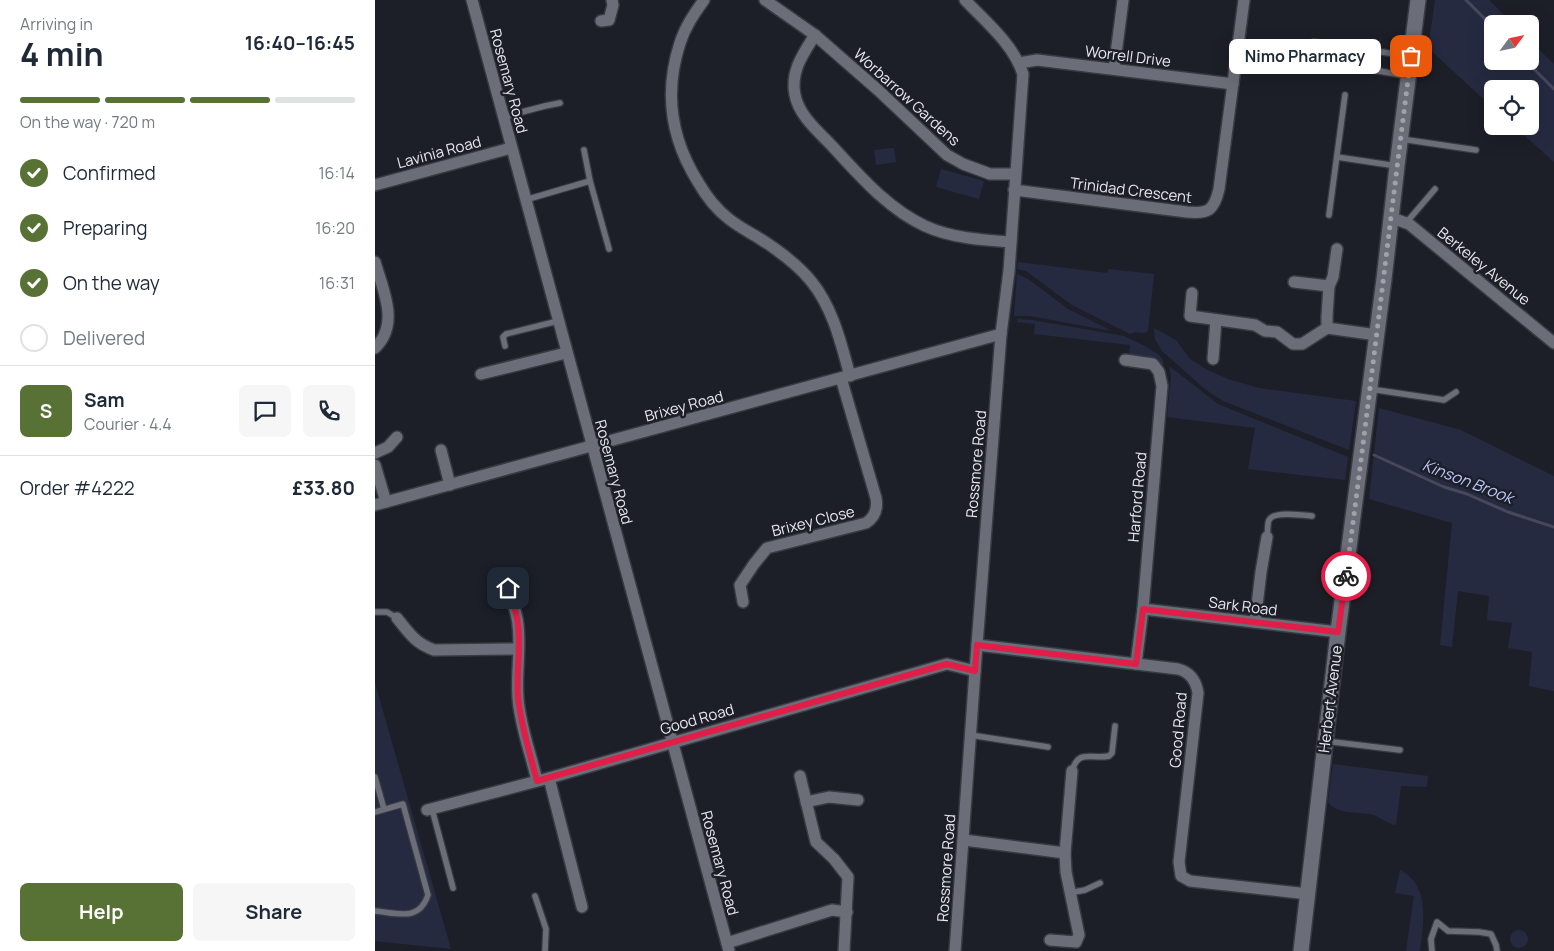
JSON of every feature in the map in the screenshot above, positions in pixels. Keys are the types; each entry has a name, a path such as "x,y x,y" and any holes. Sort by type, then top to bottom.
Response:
{"street":[{"name":"Rosemary Road","path":"472,0 728,947"},
{"path":"601,21 609,20 613,5 611,0"},
{"name":"Brixey Close","path":"704,0 689,22 680,41 673,74 671,95 676,134 686,162 717,208 735,223 796,265 812,282 832,317 837,331 846,377 876,498 876,510 866,523 767,548 740,585 743,602"},
{"name":"Worbarrow Gardens","path":"765,0 815,35 879,90 947,155 963,164 990,174 1015,174"},
{"name":"Rossmore Road","path":"955,951 1001,334 1011,242 1023,74 1019,63 1008,45 965,0"},
{"path":"1114,69 1123,0"},
{"name":"Trinidad Crescent","path":"1014,190 1187,212 1198,213 1208,210 1216,202 1219,189 1244,0"},
{"name":"Herbert Avenue","path":"1301,951 1338,632 1377,335 1399,220 1397,166 1418,0"},
{"path":"815,35 802,55 796,69 794,80 795,95 799,106 809,121 859,175 902,212 923,226 943,233 1011,242"},
{"name":"Worrell Drive","path":"1019,63 1037,60 1233,84"},
{"name":"Lavinia Road","path":"375,185 511,148"},
{"name":"Berkeley Avenue","path":"1399,220 1409,224 1554,343"},
{"path":"1327,328 1329,286 1333,277 1337,249"},
{"path":"375,262 389,314 386,330 375,348"},
{"path":"1294,282 1329,286"},
{"path":"1192,293 1190,316 1255,325 1265,331 1277,332 1293,344 1302,344 1327,328 1377,335"},
{"path":"1213,359 1216,320"},
{"name":"Brixey Road","path":"380,504 1001,334"},
{"path":"481,374 566,353"},
{"name":"Harford Road","path":"1125,360 1153,364 1159,372 1162,386 1143,609 1136,664"},
{"path":"375,453 388,447 397,437"},
{"path":"441,450 449,485"},
{"path":"375,465 380,504"},
{"path":"1255,622 1267,537"},
{"path":"508,588 517,618 518,700 537,781"},
{"name":"Sark Road","path":"1143,609 1338,632"},
{"path":"397,618 422,645 434,650 518,649"},
{"name":"Good Road","path":"977,645 1136,664 1184,671 1192,676 1197,687 1198,697 1179,862 1181,876 1190,881 1307,894"},
{"name":"Good Road","path":"429,810 549,778 947,664 975,671"},
{"path":"1050,940 1076,942 1079,935 1065,872 1072,771"},
{"path":"800,776 816,842 834,859 848,877 844,951"},
{"path":"549,778 582,907"},
{"path":"806,802 829,797 858,800"},
{"path":"964,840 1065,853"},
{"path":"728,947 832,910 847,912"}],"lane":[{"path":"1314,42 1411,56"},
{"path":"1340,64 1409,76"},
{"path":"1329,216 1345,96"},
{"path":"503,117 560,104"},
{"path":"1401,139 1476,150"},
{"path":"584,150 589,181 609,249"},
{"path":"1337,157 1397,166"},
{"path":"525,200 589,181"},
{"path":"1399,220 1435,189"},
{"path":"505,346 503,337 506,334 558,321"},
{"path":"1370,390 1444,400 1456,392"},
{"path":"1267,537 1269,519 1273,516 1278,514 1312,516"},
{"path":"375,612 387,612 397,618"},
{"path":"1072,771 1075,761 1080,758 1109,756 1112,753 1115,726"},
{"path":"970,736 1048,747"},
{"path":"1325,741 1400,750"},
{"path":"375,777 384,809"},
{"path":"375,812 403,804 428,894 425,904 416,912 407,914 375,910"},
{"path":"429,810 453,888"},
{"path":"1069,893 1085,890 1100,883"},
{"path":"535,896 546,929 545,951"},
{"path":"1432,951 1431,939 1437,922 1448,931 1491,934 1497,951"}],"shaded area":[{"path":"1435,0 1489,0 1504,15 1484,15 1484,70 1539,70 1539,50 1554,64 1554,162 1524,135 1539,135 1539,80 1484,80 1484,100 1428,48"},
{"path":"894,148 896,162 876,165 874,150"},
{"path":"941,169 984,181 979,199 936,187"},
{"path":"1018,262 1107,273 1109,269 1154,274 1148,331 1130,334 1072,305 1026,271 1017,269"},
{"path":"1017,274 1028,279 1068,309 1112,331 1030,316 1014,316"},
{"path":"1017,319 1124,336 1159,355 1163,360 1164,371 1129,358 1130,345 1034,334 1035,324 1017,322"},
{"path":"1154,328 1176,340 1190,359 1228,379 1259,388 1356,401 1349,450 1223,401 1205,389 1162,351 1155,339"},
{"path":"1169,366 1218,404 1348,457 1345,480 1248,469 1255,428 1167,417 1171,377"},
{"path":"1379,408 1461,430 1554,476 1554,691 1529,686 1532,652 1508,648 1512,623 1487,620 1489,596 1458,591 1452,647 1440,645 1452,523 1369,499"},
{"path":"375,683 451,949 375,941"},
{"path":"1333,764 1428,776 1427,787 1401,786 1396,825 1374,815 1343,811 1332,806 1328,802"},
{"path":"1400,870 1416,884 1420,893 1423,912 1420,951 1406,951 1414,896 1395,893"},
{"path":"1515,930 1523,930 1528,935 1526,946 1515,948 1510,943 1510,935"}],"waterway":[{"path":"1466,0 1484,18"},
{"path":"1535,70 1554,89"},
{"name":"Kinson Brook","path":"1374,455 1444,487 1467,494 1508,512 1554,527"}],"way so far":[{"path":"1346,576 1385,279 1411,56"}],"place":[{"name":"Nimo Pharmacy","path":"1411,56"}],"route":[{"path":"508,588 516,610 519,627 518,700 537,781 947,664 975,671 977,645 1136,664 1143,609 1338,632 1346,576"}]}
